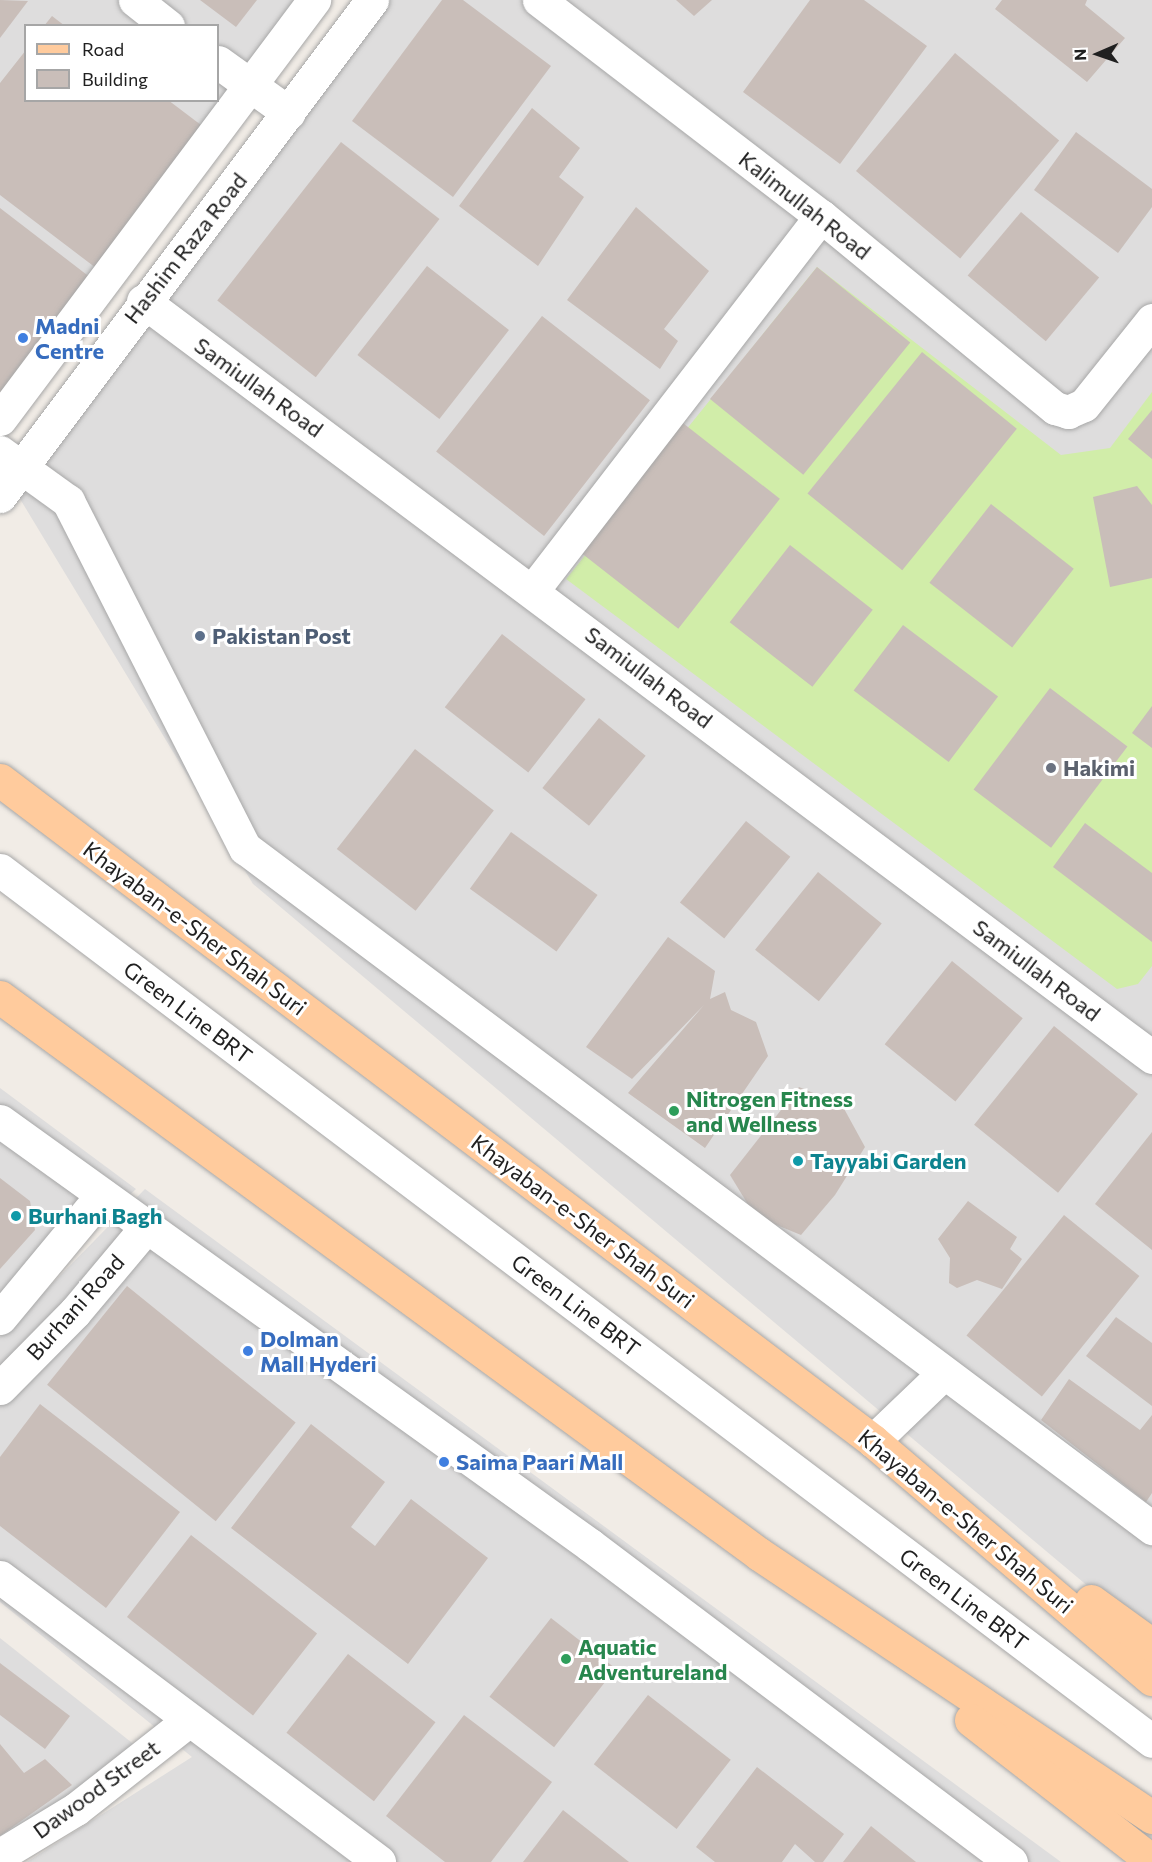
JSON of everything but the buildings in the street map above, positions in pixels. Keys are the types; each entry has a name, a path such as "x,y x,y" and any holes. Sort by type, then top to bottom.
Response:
{"main road":[{"name":"Khayaban-e-Sher Shah Suri","path":"0,780 903,1464 1152,1679"},
{"path":"0,997 759,1554 1152,1861"},
{"path":"903,1464 1152,1645"},
{"path":"759,1554 1152,1816"}],"street":[{"path":"135,0 165,24"},
{"name":"Hashim Raza Road","path":"0,419 314,0"},
{"name":"Hashim Raza Road","path":"0,496 11,459 143,301 289,113 372,0"},
{"name":"Kalimullah Road","path":"539,0 821,216 1055,408 1068,412 1084,405 1152,320"},
{"path":"219,63 289,113"},
{"path":"533,590 821,216"},
{"name":"Samiullah Road","path":"143,301 1148,1046"},
{"path":"11,459 68,501 245,848 1152,1528"},
{"name":"Green Line BRT","path":"0,870 1152,1741"},
{"path":"0,1121 102,1195 148,1225 590,1545 1011,1862"},
{"path":"0,1318 102,1195"},
{"name":"Burhani Road","path":"0,1388 75,1312 148,1225"},
{"path":"873,1441 944,1373"},
{"path":"0,1577 379,1862"},
{"name":"Dawood Street","path":"0,1855 76,1809 189,1720"}],"shaded area":[{"path":"0,0 303,0 0,433"},
{"path":"376,0 1152,0 1152,1640 253,884 11,484"},
{"path":"0,1088 136,1189 0,1320"},
{"path":"145,1189 1061,1862 27,1862 192,1757 0,1602 0,1337"},
{"path":"0,1638 141,1750 0,1848"}],"green space":[{"path":"817,267 1061,455 1110,448 1152,392 1152,966 1138,984 1117,989 566,579"}],"place":[{"name":"Madni Centre","path":"23,338"},
{"name":"Pakistan Post","path":"200,636"},
{"name":"Hakimi","path":"1051,768"},
{"name":"Nitrogen Fitness and Wellness","path":"674,1111"},
{"name":"Tayyabi Garden","path":"798,1161"},
{"name":"Burhani Bagh","path":"16,1216"},
{"name":"Dolman Mall Hyderi","path":"248,1351"},
{"name":"Saima Paari Mall","path":"444,1462"},
{"name":"Aquatic Adventureland","path":"566,1659"}]}
